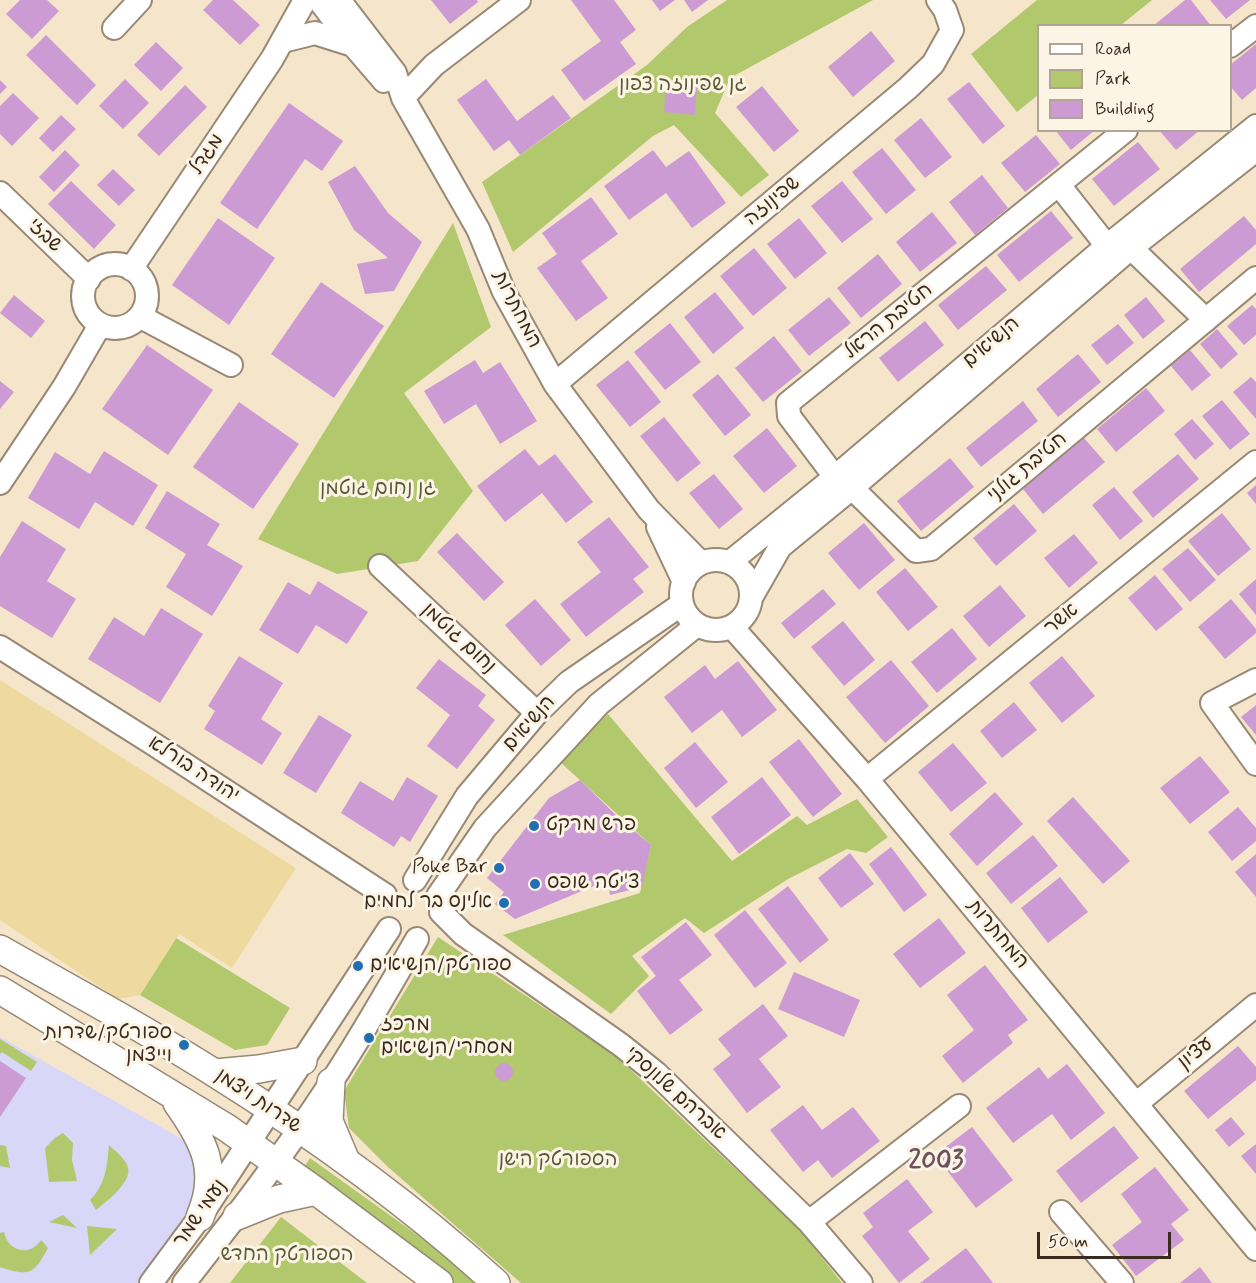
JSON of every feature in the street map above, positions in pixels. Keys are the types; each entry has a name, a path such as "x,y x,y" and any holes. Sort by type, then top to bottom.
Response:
{"main road":[{"name":"שדרות ויצמן","path":"0,949 215,1073 299,1128 398,1199 496,1283"},
{"name":"שדרות ויצמן","path":"0,990 249,1143 439,1283"},
{"path":"215,1073 259,1069 303,1061"},
{"path":"331,1082 329,1121 346,1161"},
{"path":"171,1095 197,1133 207,1157 208,1200 200,1217"},
{"path":"237,1216 279,1199 316,1191"}],"street":[{"path":"114,28 140,0"},
{"name":"מגדל","path":"131,269 283,41 305,0"},
{"name":"המחתרות","path":"320,0 382,80 403,98"},
{"name":"המחתרות","path":"339,0 395,73 403,98 478,229 504,292 555,384 649,510 701,563"},
{"path":"403,98 434,65 519,0"},
{"name":"שפינוזה","path":"555,384 908,88 933,64 952,30 945,10 938,0"},
{"path":"1232,44 1256,26"},
{"path":"283,41 315,33 353,45"},
{"name":"הנשיאים","path":"752,596 780,548 844,482 1107,246 1256,126"},
{"name":"חטיבת הראל","path":"844,482 789,416 788,403 1124,132"},
{"name":"הנשיאים","path":"730,562 844,482 1131,248 1256,150"},
{"path":"1059,185 1107,246"},
{"name":"שבזי","path":"0,193 88,279"},
{"path":"1131,248 1206,320"},
{"path":"123,265 131,269 140,276 148,296 141,317 122,328 100,325 86,309 83,299 88,279 103,267 123,265"},
{"name":"חטיבת גולני","path":"844,482 916,551 931,549 1256,278"},
{"path":"141,317 231,365"},
{"path":"0,483 64,387 100,325"},
{"name":"אשר","path":"867,778 1256,462"},
{"name":"המחתרות","path":"649,510 684,582"},
{"path":"715,559 730,562 742,570 749,582 752,596 749,608 742,619 732,627 714,630 697,625 688,616 680,593 689,572 701,563 715,559"},
{"name":"נחום גוטמן","path":"380,566 537,713"},
{"name":"הנשיאים","path":"415,880 467,796 537,713 569,682 682,604"},
{"name":"הנשיאים","path":"438,912 485,828 599,704 697,625"},
{"name":"המחתרות","path":"732,627 867,778 1256,1248"},
{"name":"יהודה בורלא","path":"0,647 385,895"},
{"path":"1256,680 1212,703 1256,764"},
{"path":"415,880 432,888 438,912 430,933 408,940 389,930 382,918 381,910 385,895 391,887 398,883 415,880"},
{"name":"אברהם שלונסקי","path":"438,912 448,928 463,934 656,1073 809,1222 861,1283"},
{"path":"249,1143 389,930"},
{"path":"276,1162 331,1082 417,939"},
{"name":"עציון","path":"1136,1104 1256,1005"},
{"path":"809,1222 959,1106"},
{"name":"נעמי שמר","path":"151,1283 200,1217 249,1143"},
{"name":"נעמי שמר","path":"184,1283 276,1162"},
{"path":"1061,1212 1122,1283"}],"shaded area":[{"path":"0,1037 184,1140 194,1157 198,1185 194,1211 137,1283 0,1283"}],"green space":[{"name":"גן שפינוזה צפון","path":"727,0 873,0 730,78 715,113 769,175 741,197 674,125 653,136 513,252 482,182 647,65 687,27"},
{"path":"1037,0 1152,0 1122,24 1037,24 1037,96 1017,112 971,54"},
{"name":"גן נחום גוטמן","path":"453,223 491,327 404,393 473,491 418,561 337,574 258,539"},
{"path":"608,714 732,861 797,816 807,825 857,799 888,837 866,853 847,849 788,879 704,933 685,918 632,956 649,976 611,1014 503,935 640,893 651,845 559,761"},
{"name":"הספורטק הישן","path":"438,937 616,1056 800,1230 842,1283 521,1283 388,1167 349,1128 344,1091"},
{"path":"176,938 290,1008 267,1045 235,1050 140,995"},
{"path":"0,1039 37,1062 31,1071 2,1052 0,1054"},
{"path":"63,1133 73,1143 72,1160 77,1181 49,1182 45,1148"},
{"path":"0,1145 6,1146 10,1168 0,1166"},
{"path":"109,1145 125,1162 128,1173 117,1191 96,1210 90,1200 103,1181"},
{"path":"310,1158 455,1262 478,1283 450,1283 301,1172"},
{"path":"63,1215 77,1228 49,1222"},
{"name":"הספורטק החדש","path":"281,1217 367,1283 230,1283"},
{"path":"87,1226 117,1229 90,1255"},
{"path":"4,1232 10,1244 20,1250 31,1249 41,1240 48,1248 35,1268 18,1272 0,1267 0,1233"}],"sand":[{"path":"0,680 296,868 232,968 179,934 140,995 118,999 0,920"}],"building":[{"path":"20,0 47,0 59,11 32,39 6,14"},
{"path":"213,0 233,0 260,25 240,45 203,10"},
{"path":"431,0 477,0 478,2 450,24"},
{"path":"571,0 614,0 636,30 620,42 636,64 584,101 561,70 601,41"},
{"path":"652,0 675,0 660,11"},
{"path":"684,0 708,0 692,12"},
{"path":"1185,0 1191,0 1209,24 1155,24"},
{"path":"1210,0 1250,0 1226,19"},
{"path":"871,31 895,61 853,97 828,67"},
{"path":"46,35 96,85 77,105 26,55"},
{"path":"156,42 183,68 161,91 134,65"},
{"path":"1256,44 1256,88 1242,100 1232,88 1232,63"},
{"path":"125,79 149,103 123,129 99,106"},
{"path":"486,79 517,121 553,95 571,118 520,155 509,140 494,151 457,100"},
{"path":"0,80 7,87 0,94"},
{"path":"969,82 1005,126 983,144 947,99"},
{"path":"185,85 207,107 159,156 137,135"},
{"path":"666,86 697,88 695,115 664,112"},
{"path":"762,86 799,131 774,152 736,107"},
{"path":"13,93 39,118 12,146 0,134 0,106"},
{"path":"289,103 343,141 322,171 305,159 257,229 220,203"},
{"path":"61,115 76,129 53,152 39,138"},
{"path":"921,118 952,157 925,178 894,140"},
{"path":"1057,132 1093,132 1071,150"},
{"path":"1161,132 1198,132 1176,150"},
{"path":"1036,135 1060,164 1025,192 1001,163"},
{"path":"1138,142 1160,169 1114,206 1092,179"},
{"path":"882,148 916,190 886,214 852,172"},
{"path":"65,150 80,165 54,192 39,177"},
{"path":"653,150 666,167 689,151 726,203 692,228 666,193 629,220 604,186"},
{"path":"355,166 388,213 422,242 394,291 365,294 357,264 388,258 354,230 328,182"},
{"path":"113,169 135,190 119,206 97,185"},
{"path":"982,175 1008,208 975,235 949,202"},
{"path":"71,181 116,225 94,249 48,204"},
{"path":"842,181 873,219 842,243 811,206"},
{"path":"591,197 618,234 581,261 608,298 576,321 537,268 557,254 542,233"},
{"path":"1051,211 1073,238 1019,282 997,255"},
{"path":"932,212 957,243 920,272 896,242"},
{"path":"1244,216 1256,230 1256,244 1199,292 1180,269"},
{"path":"218,218 275,258 229,325 172,285"},
{"path":"799,218 827,253 795,279 767,244"},
{"path":"754,248 787,288 753,316 720,276"},
{"path":"878,254 902,284 861,318 837,288"},
{"path":"986,266 1007,290 958,330 938,305"},
{"path":"321,282 384,326 334,398 271,354"},
{"path":"715,292 744,328 713,354 684,317"},
{"path":"14,295 45,321 31,338 0,313"},
{"path":"829,297 851,323 809,356 788,330"},
{"path":"1146,297 1165,321 1143,339 1124,315"},
{"path":"1252,305 1256,309 1256,335 1244,345 1227,326"},
{"path":"925,321 944,345 898,382 879,358"},
{"path":"670,323 701,362 665,390 634,352"},
{"path":"1118,324 1134,343 1107,365 1091,345"},
{"path":"1217,329 1238,354 1221,369 1200,344"},
{"path":"774,336 802,371 763,402 735,368"},
{"path":"147,345 213,390 168,455 102,409"},
{"path":"1190,350 1211,375 1192,391 1171,366"},
{"path":"1078,354 1101,382 1058,417 1036,389"},
{"path":"475,360 483,373 500,362 537,421 500,444 476,404 444,424 424,391"},
{"path":"628,360 661,402 630,427 596,385"},
{"path":"718,374 751,415 725,436 692,395"},
{"path":"1251,377 1256,382 1256,419 1233,392"},
{"path":"0,381 14,392 0,409"},
{"path":"1146,388 1165,411 1116,452 1097,429"},
{"path":"1222,400 1250,434 1230,450 1202,416"},
{"path":"1023,401 1038,421 981,467 966,448"},
{"path":"239,402 299,444 253,509 193,467"},
{"path":"664,417 701,463 677,482 640,436"},
{"path":"1192,419 1214,444 1195,460 1174,434"},
{"path":"767,428 797,466 764,493 733,456"},
{"path":"1084,438 1105,462 1043,514 1023,489"},
{"path":"525,449 539,466 555,454 593,502 566,523 542,493 505,522 477,486"},
{"path":"104,451 158,485 133,526 95,502 79,529 28,498 55,452 90,474"},
{"path":"1178,454 1199,479 1153,518 1132,492"},
{"path":"950,458 974,487 921,531 897,501"},
{"path":"714,474 743,509 719,529 689,493"},
{"path":"1256,485 1256,504 1247,493"},
{"path":"1114,487 1143,521 1120,540 1092,505"},
{"path":"167,491 220,524 207,545 243,566 212,616 166,587 186,554 145,528"},
{"path":"1014,504 1037,531 996,566 973,538"},
{"path":"1222,513 1251,549 1218,576 1188,541"},
{"path":"609,517 649,567 633,579 644,592 586,637 560,604 601,572 577,542"},
{"path":"22,521 66,549 47,581 76,599 52,638 0,606 0,557"},
{"path":"864,523 895,560 859,590 828,553"},
{"path":"457,533 504,582 484,601 437,552"},
{"path":"1074,534 1098,563 1069,588 1044,558"},
{"path":"1188,548 1216,580 1190,602 1162,569"},
{"path":"905,568 938,607 908,631 876,592"},
{"path":"1155,575 1183,609 1156,631 1128,598"},
{"path":"1256,579 1256,615 1239,594"},
{"path":"318,581 368,612 347,644 316,625 298,654 259,630 288,582 310,595"},
{"path":"1000,585 1026,616 989,647 963,616"},
{"path":"823,589 836,604 794,639 781,623"},
{"path":"535,599 571,640 541,666 505,625"},
{"path":"1231,599 1256,629 1256,633 1225,659 1198,627"},
{"path":"161,608 203,634 160,703 88,659 114,617 144,636"},
{"path":"843,621 875,660 844,686 811,647"},
{"path":"952,628 977,659 937,693 911,662"},
{"path":"239,656 283,683 261,719 282,733 262,765 204,729 215,711 208,706"},
{"path":"1062,656 1095,696 1062,723 1029,683"},
{"path":"439,659 486,695 478,706 495,720 457,769 427,746 450,715 416,688"},
{"path":"891,660 929,706 885,743 846,697"},
{"path":"738,661 777,710 742,737 722,710 692,733 664,697 705,665 715,679"},
{"path":"1014,702 1037,730 1002,758 980,731"},
{"path":"1256,705 1256,735 1241,717"},
{"path":"319,715 352,735 316,793 283,773"},
{"path":"799,739 842,794 813,817 769,762"},
{"path":"695,742 728,782 696,808 664,768"},
{"path":"953,743 987,783 951,812 918,772"},
{"path":"1200,756 1230,792 1190,824 1160,788"},
{"path":"407,777 438,796 410,842 401,836 394,847 341,813 360,781 393,801"},
{"path":"762,777 791,815 739,854 711,817"},
{"path":"580,780 651,845 642,887 610,895 608,880 515,919 495,904 504,892 487,878 549,798"},
{"path":"995,792 1023,824 977,866 949,834"},
{"path":"1073,797 1130,861 1103,884 1047,821"},
{"path":"1238,807 1256,828 1256,841 1232,861 1208,832"},
{"path":"1033,835 1058,866 1011,904 986,873"},
{"path":"891,847 927,895 904,912 869,864"},
{"path":"850,853 874,884 841,908 818,878"},
{"path":"1256,854 1256,897 1235,872"},
{"path":"1060,877 1088,912 1048,943 1021,908"},
{"path":"788,886 829,940 800,963 758,909"},
{"path":"745,910 787,963 755,988 714,935"},
{"path":"939,918 966,953 920,988 893,954"},
{"path":"686,922 712,955 679,980 703,1010 670,1035 637,991 656,976 641,957"},
{"path":"985,965 1028,1020 1008,1035 1013,1043 963,1083 942,1056 974,1030 947,995"},
{"path":"794,972 860,1000 844,1037 778,1009"},
{"path":"763,1004 788,1036 759,1059 781,1087 747,1113 713,1069 731,1055 718,1039"},
{"path":"1238,1046 1256,1067 1256,1080 1208,1119 1184,1091"},
{"path":"0,1061 26,1078 0,1117"},
{"path":"504,1063 510,1066 513,1072 510,1078 504,1081 498,1078 495,1072 498,1066"},
{"path":"1067,1064 1105,1113 1071,1140 1052,1114 1013,1143 986,1108 1039,1067 1048,1079"},
{"path":"803,1105 822,1130 853,1107 880,1141 832,1178 818,1160 803,1172 770,1130"},
{"path":"1231,1117 1245,1134 1229,1147 1215,1130"},
{"path":"1114,1126 1139,1158 1081,1203 1056,1171"},
{"path":"972,1127 1013,1180 976,1208 935,1155"},
{"path":"1256,1144 1256,1174 1241,1156"},
{"path":"1155,1167 1189,1210 1171,1224 1184,1240 1136,1276 1112,1245 1142,1222 1121,1194"},
{"path":"907,1179 933,1212 908,1231 930,1259 899,1283 862,1236 873,1227 863,1213"},
{"path":"966,1248 993,1283 920,1283"},
{"path":"1200,1267 1212,1283 1180,1283"}],"place":[{"name":"פרש מרקט","path":"534,826"},
{"name":"Poke Bar","path":"499,868"},
{"name":"צ'יטה שופס","path":"535,884"},
{"name":"אלינס בר לחמים","path":"504,903"},
{"name":"ספורטק/הנשיאים","path":"358,966"},
{"name":"מרכז מסחרי/הנשיאים","path":"369,1038"},
{"name":"ספורטק/שדרות וייצמן","path":"184,1045"}],"district":[{"name":"2003","path":"936,1163"}]}
